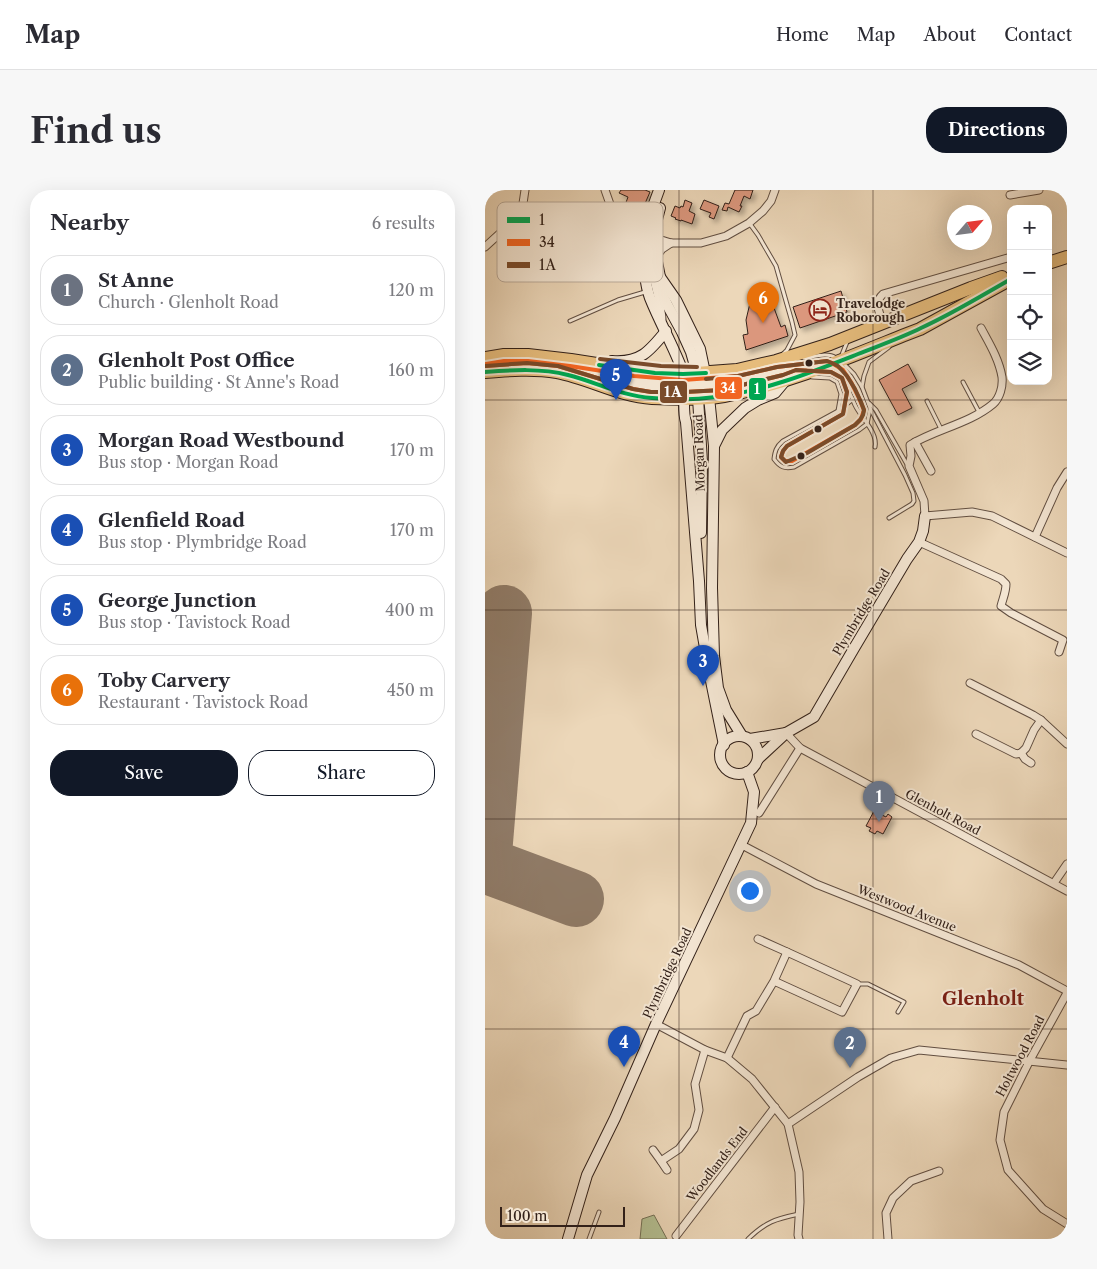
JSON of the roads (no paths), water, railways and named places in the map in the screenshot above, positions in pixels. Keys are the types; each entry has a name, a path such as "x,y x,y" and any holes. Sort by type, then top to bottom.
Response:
{"highway":[{"path":"1052,262 1067,257"},
{"path":"485,372 527,369 557,372 633,395 651,398 697,387 737,370 776,361 885,326 979,286 1007,278"},
{"path":"485,358 504,355 528,356 571,360 635,370 683,374 697,387 723,396 791,379 920,329 1007,279"}],"main road":[{"path":"655,202 659,190"},
{"path":"662,202 664,190"},
{"path":"663,280 676,300 700,348 697,387"},
{"path":"646,282 650,298 664,326 683,374"},
{"path":"571,360 631,361 649,351 664,326"},
{"path":"571,360 599,374 626,382 697,387 719,386 812,364 835,362"},
{"path":"713,446 722,430 731,420 758,400 775,393 791,379"},
{"name":"Morgan Road","path":"697,387 711,411 713,446 714,656 718,688 726,710 746,738"},
{"name":"Morgan Road","path":"697,387 702,462 699,581"},
{"name":"Morgan Road","path":"697,387 685,418 701,625 724,744"},
{"name":"Plymbridge Road","path":"568,1239 587,1175 751,822 754,792 747,772 753,768 758,759 786,734 814,717 919,542 925,516"},
{"name":"Plymbridge Road","path":"724,744 736,736 746,738 786,734"},
{"path":"746,738 755,744 758,751 758,759"},
{"path":"724,744 721,750 723,764 734,773 747,772"}],"street":[{"path":"605,190 610,202"},
{"path":"663,240 671,243 701,243 726,236 749,223 763,212 771,201 775,190"},
{"path":"1010,195 1039,190"},
{"path":"485,248 497,236"},
{"path":"663,249 671,243"},
{"path":"885,326 877,307 879,297 883,294 1007,258"},
{"path":"655,282 664,326"},
{"path":"981,328 999,362 1002,390 994,404 972,417 910,445 911,456 909,466 924,501 925,516 972,512 992,516 1067,553"},
{"path":"915,442 931,471"},
{"path":"1035,537 1057,488 1067,472"},
{"path":"919,542 1001,579 1006,584 1006,591 1001,606 1063,640 1059,652"},
{"path":"970,682 1041,720 1067,744"},
{"path":"976,734 1015,754 1021,753 1026,748 1041,720"},
{"name":"Glenholt Road","path":"786,734 800,748 1067,891"},
{"path":"759,813 800,748"},
{"path":"1021,753 1031,763"},
{"name":"Westwood Avenue","path":"740,844 816,884 1019,965 1067,992"},
{"path":"1054,884 1067,864"},
{"path":"758,939 857,984 842,1012 774,982"},
{"path":"727,1058 747,1016 756,1011 774,982 787,952"},
{"name":"Holtwood Road","path":"1067,992 1004,1112 1000,1140 1008,1170 1043,1208 1067,1224"},
{"path":"656,1024 705,1050 727,1058 752,1079 788,1124 799,1172 799,1239"},
{"path":"661,1160 679,1149 694,1129 699,1110 695,1084 705,1050"},
{"path":"788,1124 891,1058 919,1050 1067,1065"},
{"name":"Woodlands End","path":"676,1236 775,1107"},
{"path":"653,1150 667,1170"},
{"path":"888,1239 886,1213 893,1198 911,1181 939,1171"}],"lane":[{"path":"749,223 776,266 795,335 787,350 776,361"},
{"path":"570,321 618,300 648,291"},
{"path":"890,335 907,334"},
{"path":"862,387 869,362 907,334"},
{"path":"835,362 851,336"},
{"path":"776,361 827,355 833,356 853,399 874,434 875,447"},
{"path":"835,362 854,374 862,387 870,408 913,493 914,501 912,504 889,518"},
{"path":"791,379 830,378 837,382 841,394 838,412"},
{"path":"963,382 980,412"},
{"path":"853,399 838,412 783,441 777,446 774,459 779,465 786,468 793,467 867,424 870,408"},
{"path":"867,401 876,410 909,466"},
{"path":"927,401 942,430"},
{"path":"857,984 868,984 904,1002 898,1012"},
{"path":"589,1239 599,1212"},
{"path":"748,1239 765,1224 799,1214"}],"place":[{"name":"Travelodge Roborough","path":"820,310"},
{"name":"Toby Carvery","path":"763,323"},
{"name":"George Junction","path":"616,400"},
{"name":"Morgan Road Westbound","path":"703,686"},
{"name":"St Anne","path":"879,822"},
{"name":"Glenfield Road","path":"624,1067"},
{"name":"Glenholt Post Office","path":"850,1068"}],"district":[{"name":"Glenholt","path":"983,999"}]}
